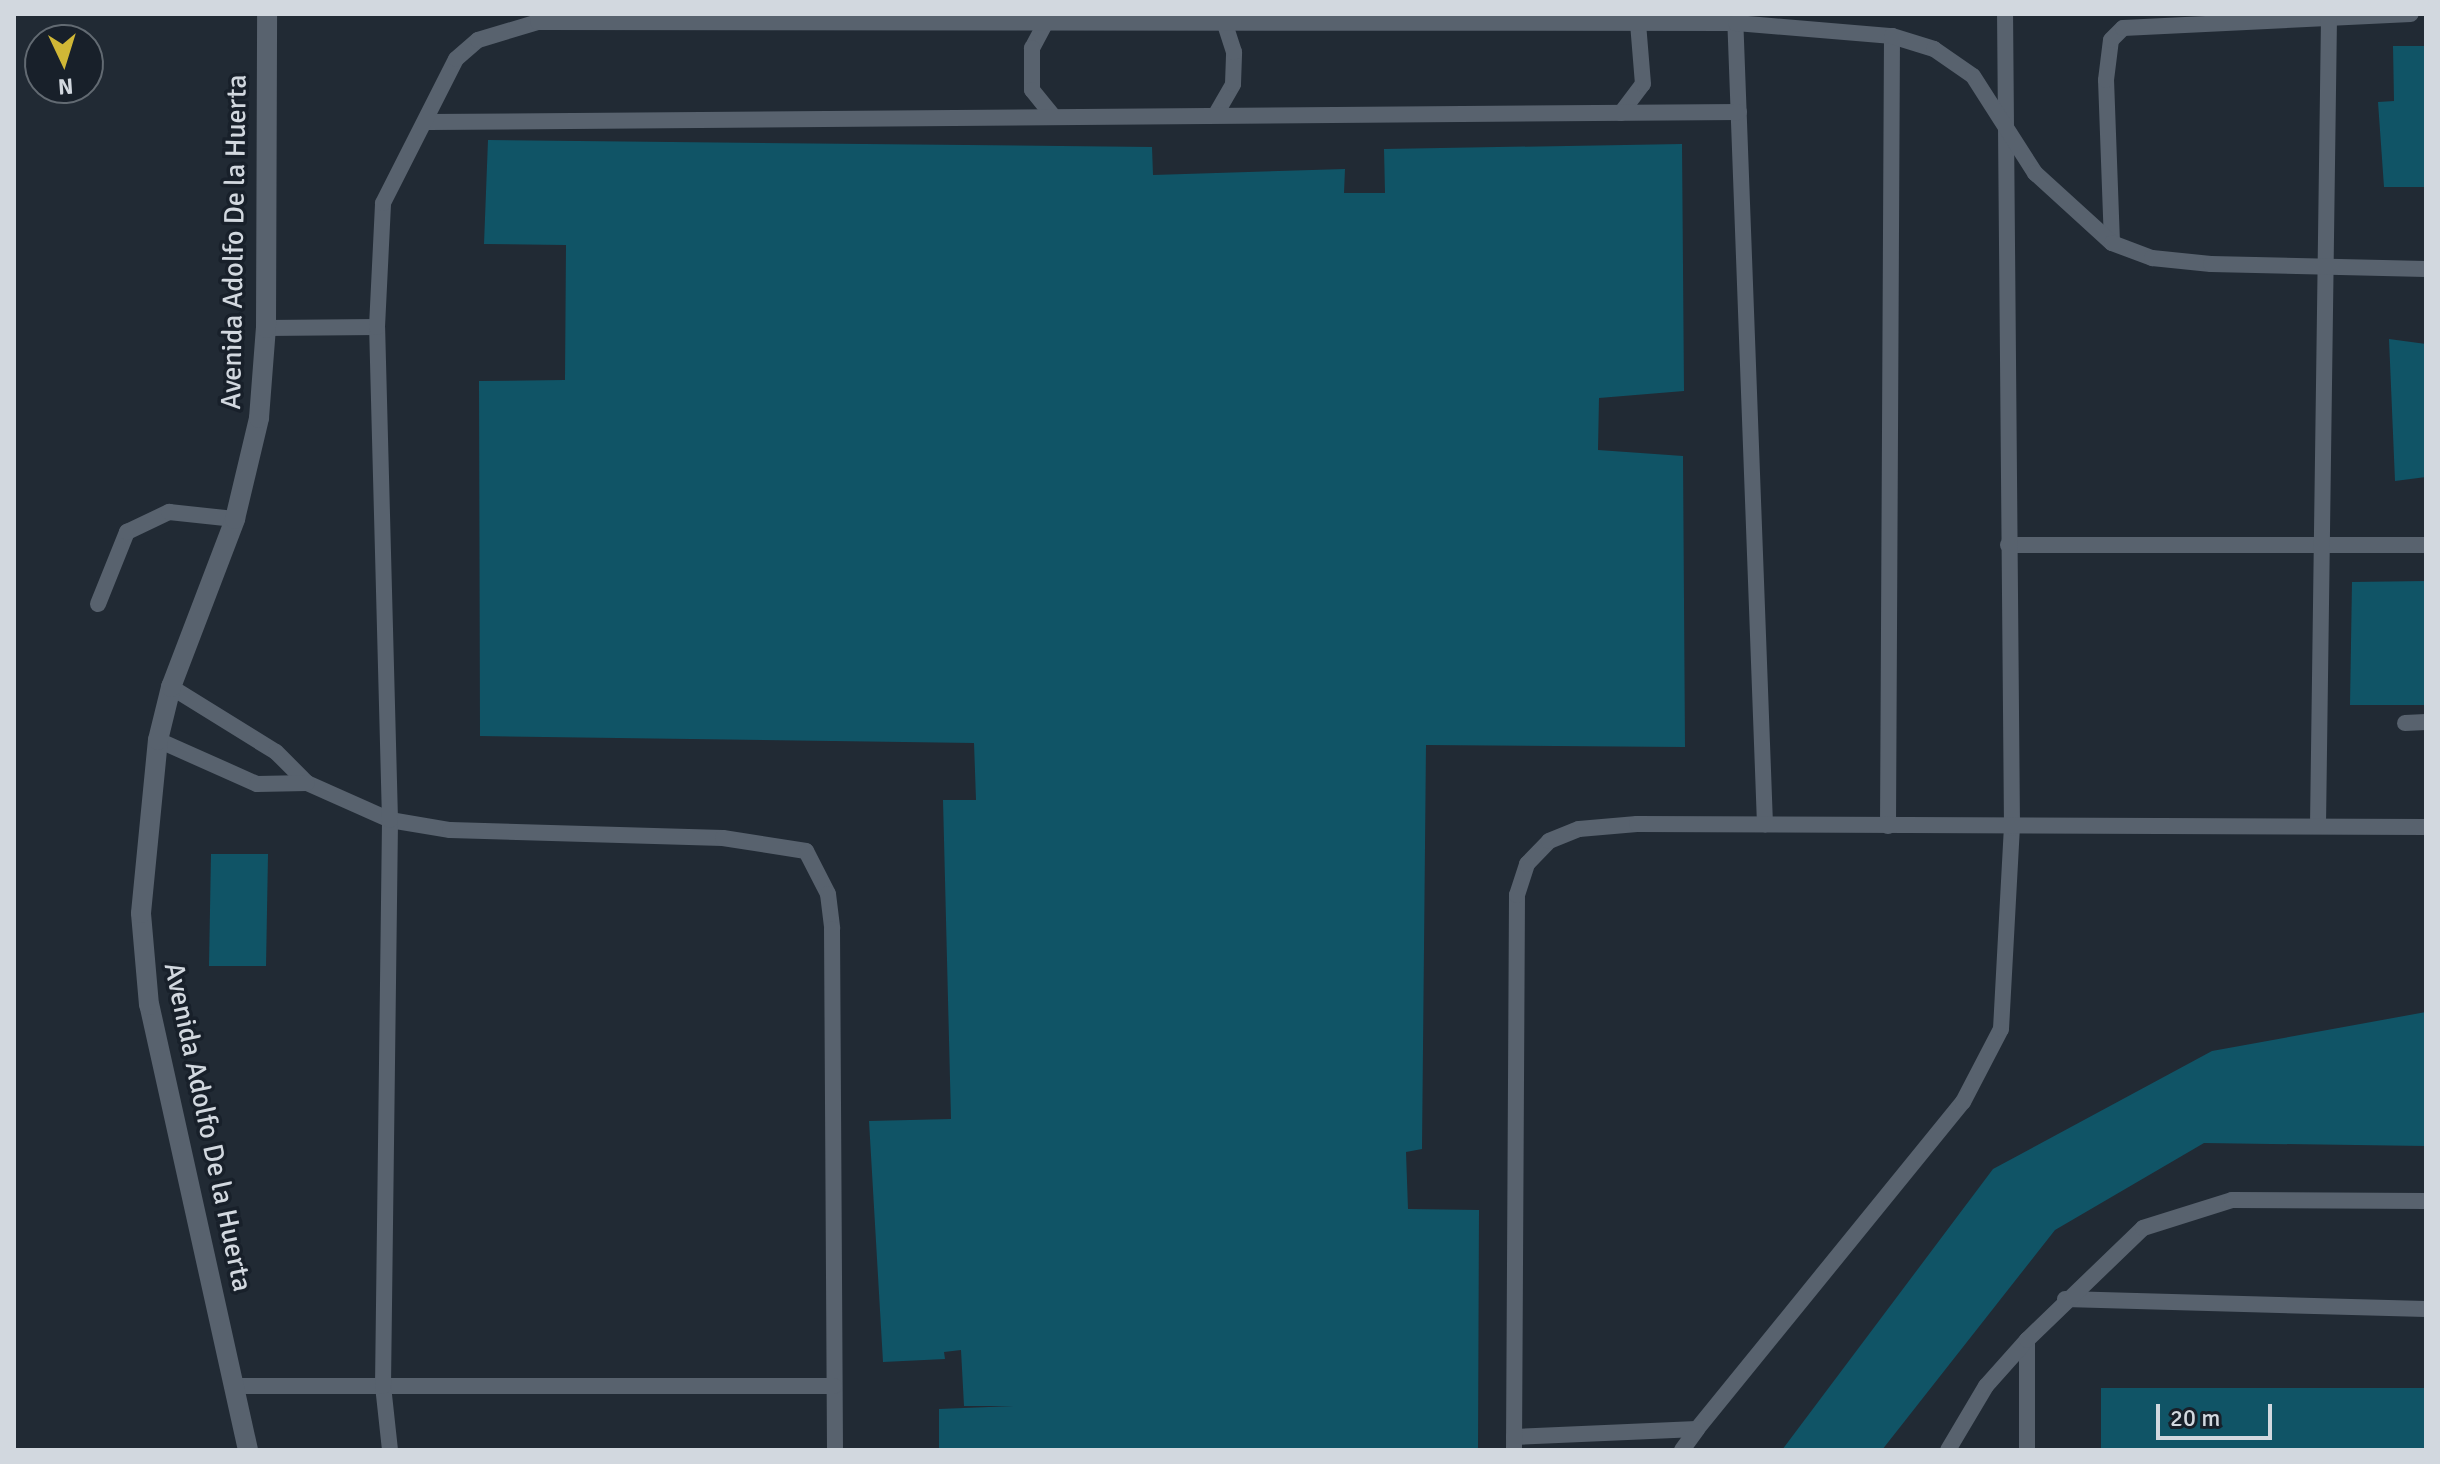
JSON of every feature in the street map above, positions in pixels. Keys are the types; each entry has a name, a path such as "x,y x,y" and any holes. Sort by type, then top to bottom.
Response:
{"street":[{"name":"Avenida Adolfo De la Huerta","path":"248,1450 143,960 141,913 158,740 171,687 235,519 259,418 266,328 267,14"}],"lane":[{"path":"1682,1450 1963,1102 2001,1029 2006,984 2012,828 2005,14"},
{"path":"2112,243 2106,80 2117,34 2150,23 2411,14"},
{"path":"2318,825 2318,548 2329,15"},
{"path":"390,1450 383,1386 390,820 377,327 383,203 399,163 429,122 432,100 456,59 478,40 538,22 1638,23 1736,19 1892,36 1934,49 1973,76 2006,121 2035,173 2112,243 2152,258 2322,269 2426,269"},
{"path":"1736,19 1765,824"},
{"path":"1046,22 1032,48 1032,90 1053,116"},
{"path":"1216,114 1233,84 1234,52 1224,22"},
{"path":"1621,113 1643,84 1638,23"},
{"path":"1888,826 1892,36"},
{"path":"429,122 1739,112"},
{"path":"266,328 377,327"},
{"path":"98,604 127,532 169,512 235,519"},
{"path":"2008,545 2318,548 2426,545"},
{"path":"171,687 276,752 307,783 390,820 450,830 723,838 806,851 828,894 832,929 835,1450"},
{"path":"2405,723 2426,722"},
{"path":"158,740 257,784 307,783"},
{"path":"1697,1429 1514,1444 1517,895 1527,864 1549,841 1579,829 1765,824 2012,828 2426,827"},
{"path":"1948,1450 1986,1386 2065,1299 2143,1228 2182,1212 2232,1200 2426,1201"},
{"path":"2065,1299 2426,1309"},
{"path":"2027,1340 2027,1450"},
{"path":"236,1386 834,1386"}],"building":[{"path":"2393,46 2426,46 2426,187 2384,187 2378,102 2394,101"},
{"path":"488,140 1152,147 1153,175 1345,169 1344,193 1385,193 1384,149 1682,144 1684,391 1599,398 1598,450 1683,456 1685,747 1426,745 1422,1149 1406,1152 1408,1209 1479,1210 1478,1450 939,1450 939,1409 1014,1406 964,1406 961,1350 944,1352 945,1359 883,1362 869,1121 951,1119 943,800 976,800 974,743 480,736 479,381 565,380 566,245 484,244"},
{"path":"2389,339 2426,344 2426,477 2395,481"},
{"path":"2426,581 2426,705 2350,705 2352,582"},
{"path":"211,854 268,854 266,966 209,966"},
{"path":"2426,1012 2426,1146 2204,1143 2055,1230 1882,1450 1782,1450 1993,1169 2212,1051"},
{"path":"2101,1388 2426,1388 2426,1450 2101,1450"}]}
